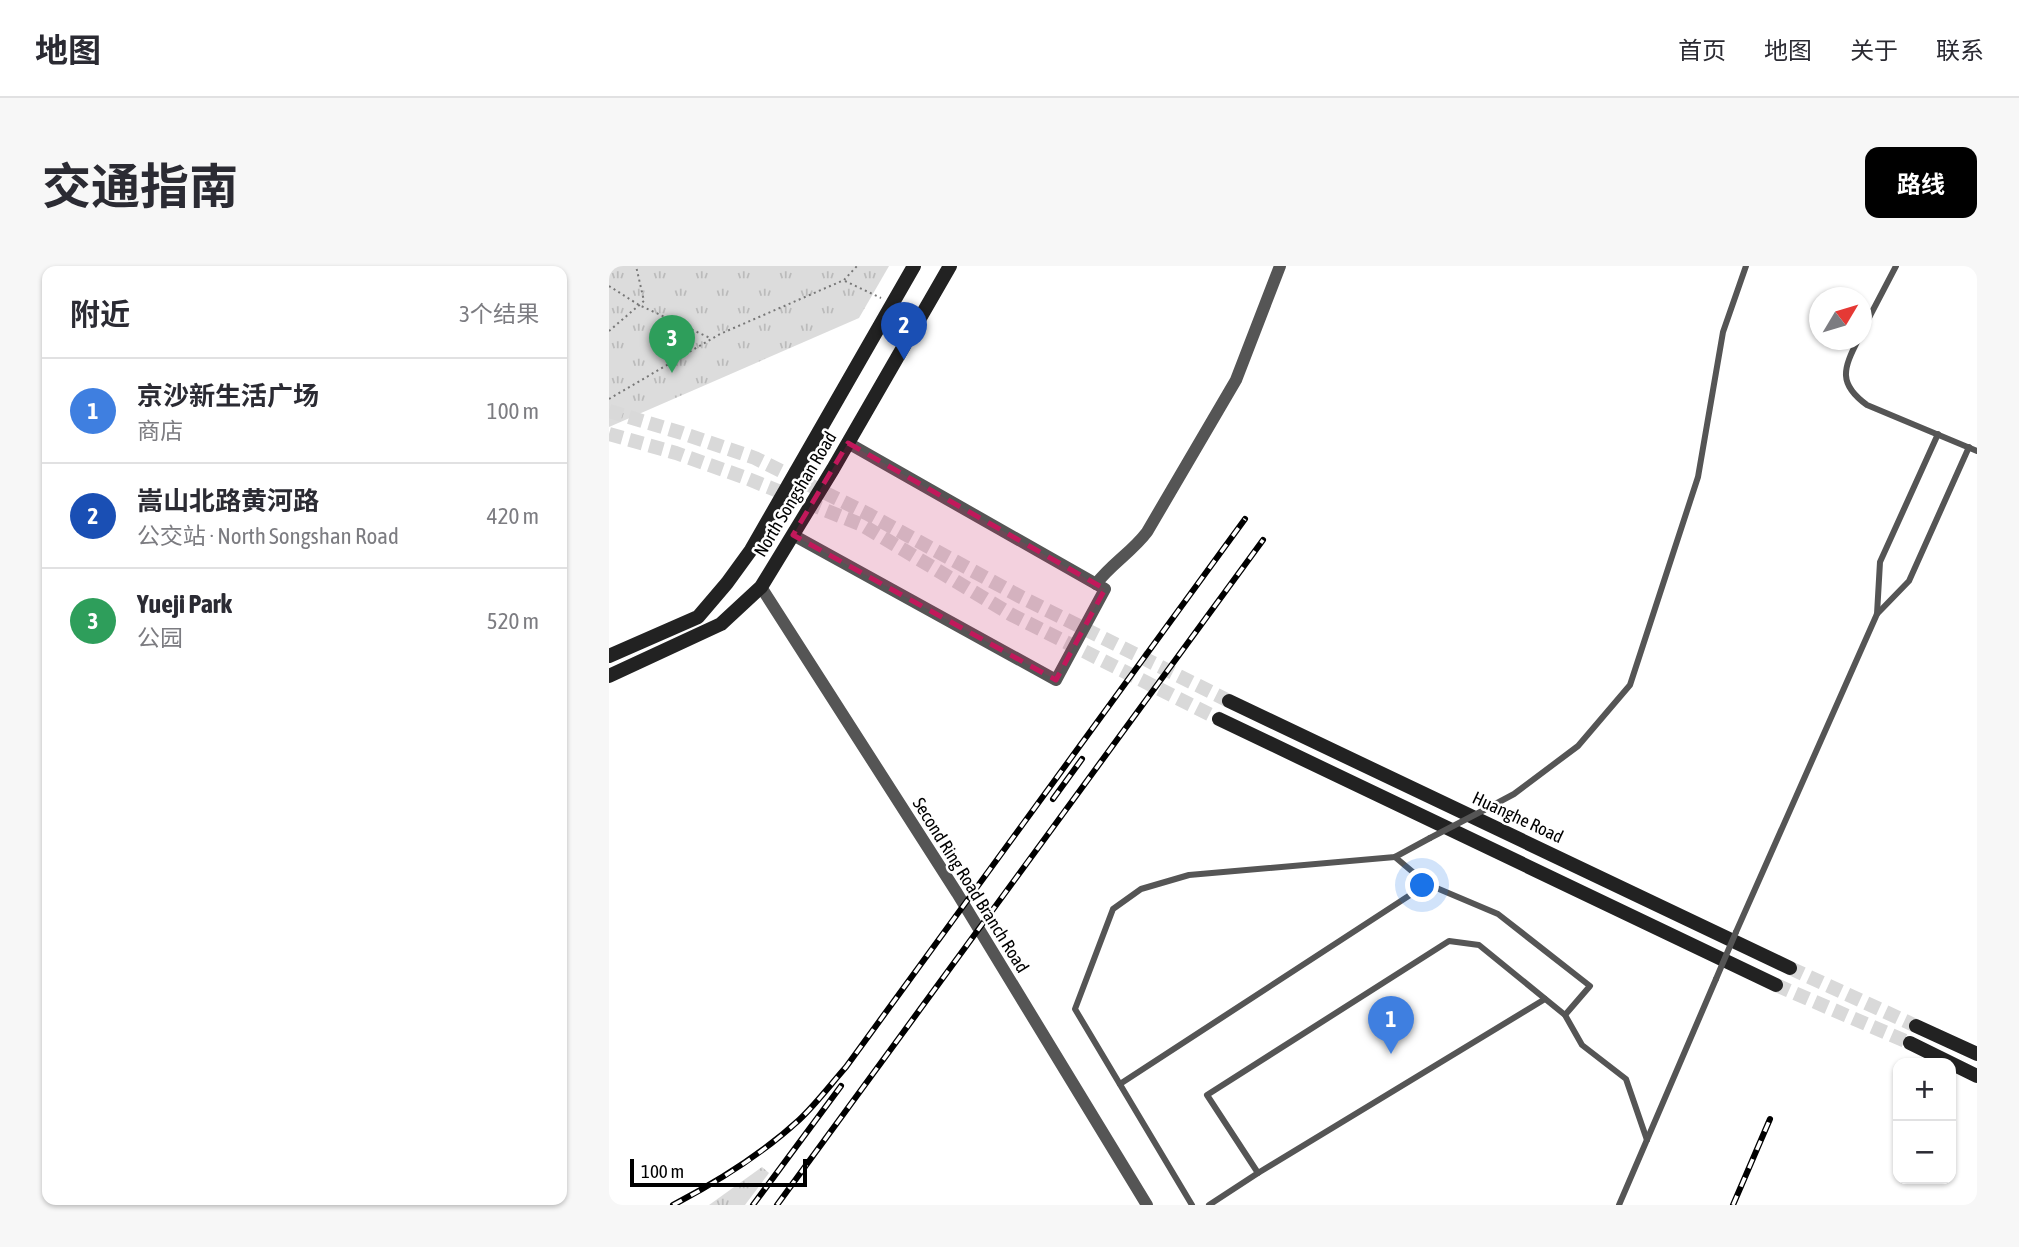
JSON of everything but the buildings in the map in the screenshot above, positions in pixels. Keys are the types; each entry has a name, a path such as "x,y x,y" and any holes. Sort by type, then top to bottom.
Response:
{"main road":[{"name":"North Songshan Road","path":"609,656 698,617 727,583 751,550 914,266"},
{"name":"North Songshan Road","path":"609,676 721,624 761,587 950,266"},
{"name":"Huanghe Road","path":"1229,701 1790,968"},
{"path":"1219,719 1776,985"},
{"path":"1916,1026 1977,1054"},
{"path":"1910,1042 1977,1076"}],"street":[{"path":"1095,584 1108,568 1138,544 1230,391 1248,354 1280,266"},
{"path":"793,535 1056,680 1105,589 848,443"},
{"name":"Second Ring Road Branch Road","path":"761,587 957,893 1147,1205"}],"lane":[{"path":"1192,1205 1075,1009 1114,909 1141,889 1189,875 1395,857 1514,794 1578,746 1630,685 1698,477 1723,332 1745,266"},
{"path":"1872,312 1896,266"},
{"path":"1853,350 1848,359 1846,378 1854,395 1867,405 1977,450"},
{"path":"1619,1205 1877,614 1880,562 1938,434"},
{"path":"1877,614 1909,582 1969,447"},
{"path":"1395,857 1427,884 1498,914 1590,986 1565,1015"},
{"path":"1120,1084 1427,884"},
{"path":"1258,1173 1207,1095 1449,941 1479,946 1565,1015 1582,1045 1626,1079 1647,1140"},
{"path":"1209,1205 1545,999"}],"path":[{"path":"609,331 644,301 636,266"},
{"path":"609,399 712,339 845,280 857,266"},
{"path":"845,280 892,304"},
{"path":"609,286 639,305 712,339"}],"highlighted area":[{"path":"848,443 1105,589 1056,680 793,535"}],"green space":[{"path":"609,266 889,266 859,318 609,427"},
{"path":"762,1167 769,1173 745,1205 709,1205"}],"tunnel":[{"path":"609,411 755,458 868,514 1021,597 1229,701"},
{"path":"609,434 676,453 746,478 862,525 1012,615 1219,719"},
{"path":"1790,968 1916,1026"},
{"path":"1776,985 1910,1043"}],"railway":[{"path":"673,1205 723,1177 770,1145 805,1114 846,1067 1245,519"},
{"path":"777,1205 1263,540"},
{"path":"1053,799 1082,759"},
{"path":"753,1205 841,1086"},
{"path":"1733,1205 1770,1119"}],"place":[{"name":"嵩山北路黄河路","path":"904,360"},
{"name":"Yueji Park","path":"672,373"},
{"name":"京沙新生活广场","path":"1391,1054"}]}
